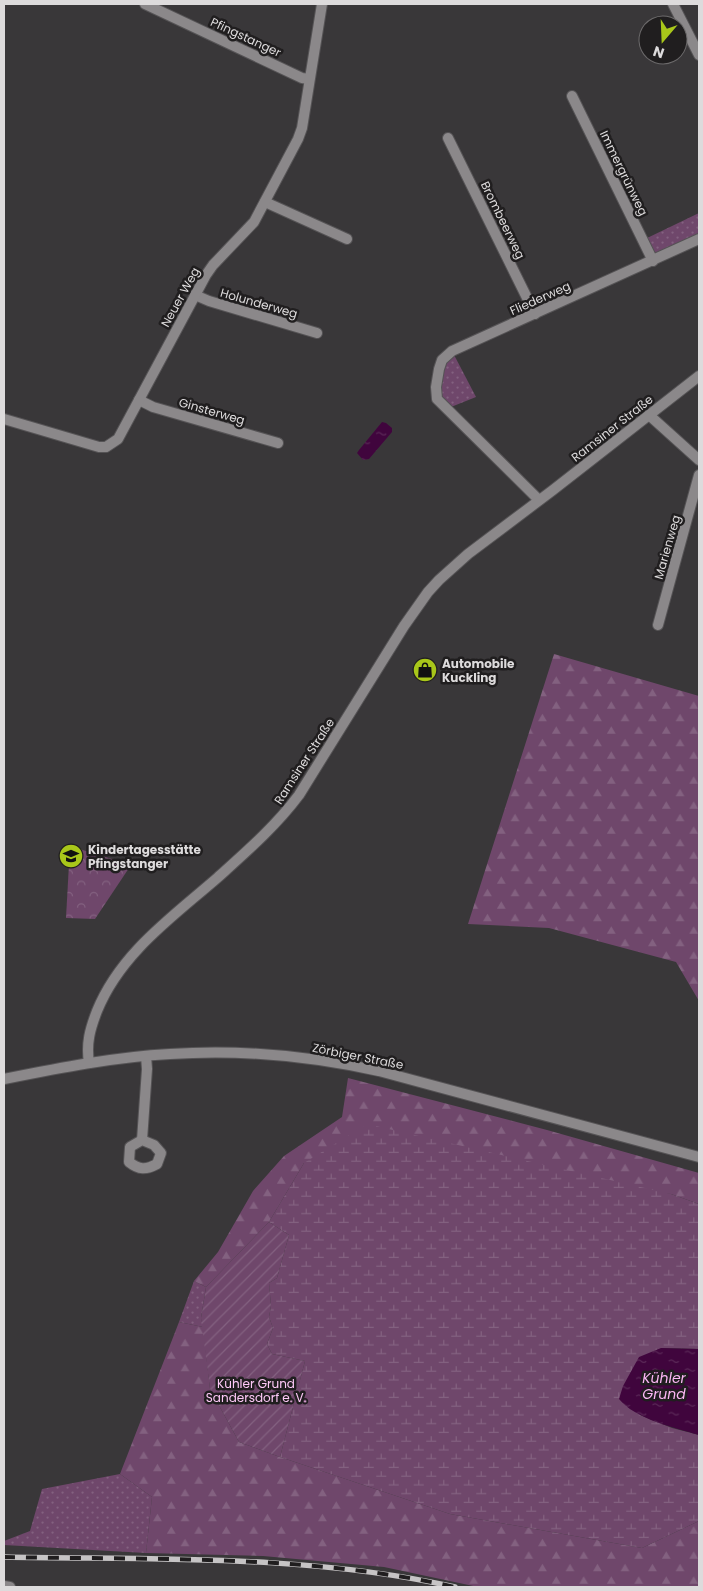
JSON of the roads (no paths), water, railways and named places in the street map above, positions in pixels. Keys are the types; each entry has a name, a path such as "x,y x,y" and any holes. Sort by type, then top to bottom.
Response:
{"street":[{"name":"Pfingstanger","path":"145,4 309,80"},
{"name":"Neuer Weg","path":"4,419 92,446 106,447 118,438 195,295 213,265 254,222 300,134 322,4"},
{"path":"674,4 699,55"},
{"name":"Immergrünweg","path":"572,96 653,260"},
{"name":"Brombeerweg","path":"448,138 535,314"},
{"path":"265,202 347,239"},
{"name":"Fliederweg","path":"539,500 437,399 436,387 443,359 452,351 699,239"},
{"name":"Holunderweg","path":"195,295 208,301 317,333"},
{"name":"Ramsiner Straße","path":"89,1063 87,1048 90,1029 107,989 126,962 146,940 281,819 299,795 404,626 428,592 468,554 699,376"},
{"name":"Ginsterweg","path":"139,400 153,407 278,443"},
{"path":"649,415 699,460"},
{"name":"Marienweg","path":"658,625 699,475"},
{"name":"Zörbiger Straße","path":"4,1080 89,1063 146,1056 197,1052 286,1056 379,1071 699,1157"},
{"path":"142,1140 147,1069 146,1056"},
{"path":"4,1586 10,1587"}],"water":[{"path":"382,422 392,428 392,432 369,459 363,460 357,453"},
{"name":"Kühler Grund","path":"661,1348 699,1349 699,1435 667,1426 645,1417 626,1406 619,1399 623,1386 639,1357"}],"railway":[{"path":"4,1557 174,1559 287,1564 399,1576 455,1587"}],"place":[{"name":"Automobile Kuckling","path":"425,670"},
{"name":"Kindertagesstätte Pfingstanger","path":"71,856"}],"park label":[{"name":"Kühler Grund Sandersdorf e. V.","path":"256,1390"}]}
